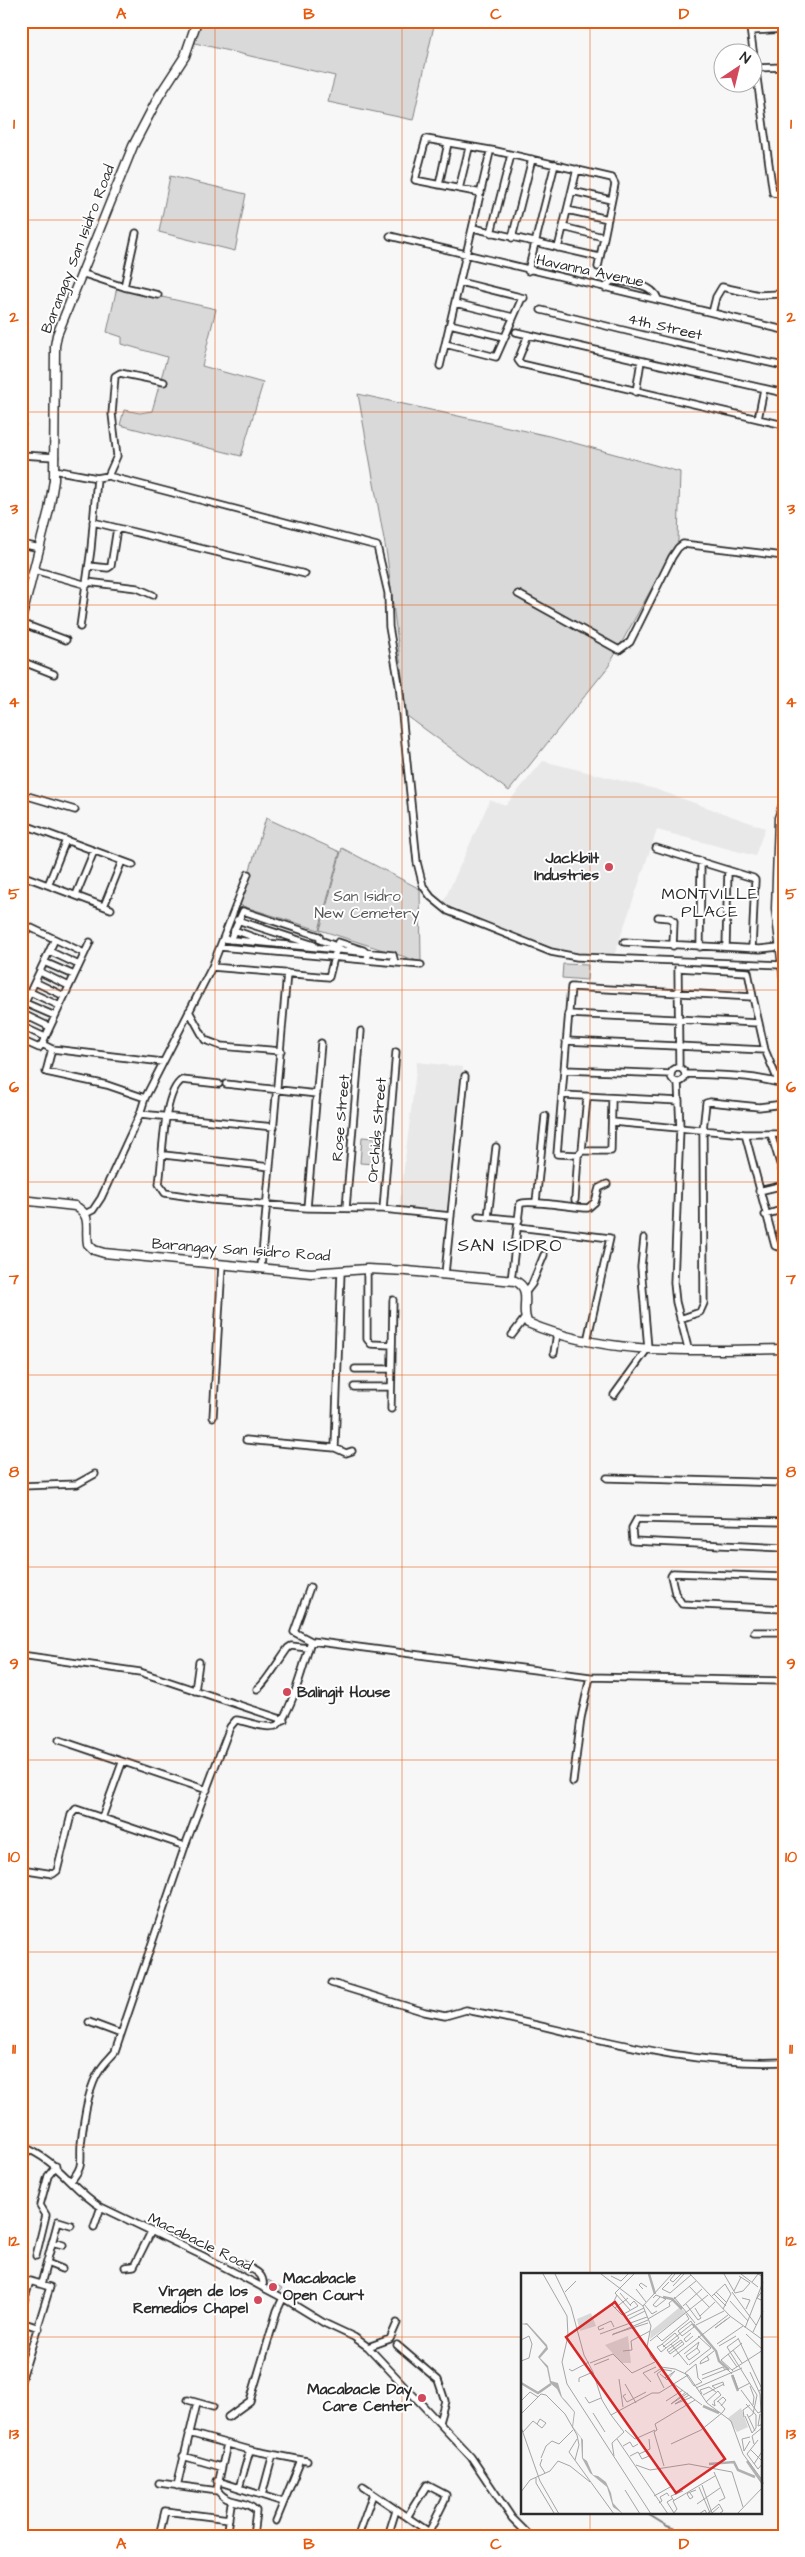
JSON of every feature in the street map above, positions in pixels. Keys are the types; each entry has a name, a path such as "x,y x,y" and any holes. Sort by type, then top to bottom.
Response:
{"street":[{"name":"Barangay San Isidro Road","path":"21,621 24,598 34,570 49,510 55,457 55,346 61,324 133,146 159,96 185,56 197,21"},
{"path":"749,21 752,42"},
{"path":"751,31 784,29"},
{"path":"762,68 784,66"},
{"path":"759,92 773,193 784,196"},
{"path":"481,194 415,180 426,139 532,159 612,178 615,184 598,266"},
{"path":"439,185 448,143"},
{"path":"460,189 469,148"},
{"path":"440,366 490,152"},
{"path":"491,233 510,155"},
{"path":"512,238 532,159"},
{"path":"528,271 555,164"},
{"path":"558,248 577,169"},
{"path":"572,191 611,200"},
{"path":"568,210 608,219"},
{"path":"563,227 603,237"},
{"path":"473,228 599,257"},
{"path":"124,287 136,233"},
{"name":"Havanna Avenue","path":"390,236 528,271 658,299 784,330"},
{"path":"81,273 124,287 158,295"},
{"path":"605,288 611,280 647,287 655,293 658,299"},
{"path":"445,344 496,357 523,298 460,282"},
{"path":"712,313 716,297 722,287 759,295 780,294"},
{"path":"455,303 513,317"},
{"name":"4th Street","path":"541,310 672,342 784,366"},
{"path":"450,324 504,337"},
{"path":"516,332 784,393"},
{"path":"528,335 518,360 520,364 784,425"},
{"path":"636,392 641,361"},
{"path":"108,476 117,456 112,414 115,376 120,373 164,382"},
{"path":"22,382 22,424"},
{"path":"758,419 764,388"},
{"path":"21,455 55,457"},
{"path":"54,470 97,478 108,476 377,546 388,593 389,627 399,684 419,874 423,886 441,906 551,952 577,957 782,965"},
{"path":"80,627 87,584 97,478"},
{"path":"93,522 305,574"},
{"path":"89,566 108,568 111,566 117,528"},
{"path":"21,544 40,548"},
{"path":"518,594 619,650 630,642 672,557 683,544 784,556"},
{"path":"34,570 87,584 137,588 153,595"},
{"path":"21,621 66,640"},
{"path":"21,662 54,674"},
{"path":"21,794 75,810"},
{"path":"784,803 779,818 776,880 779,947 784,976"},
{"path":"22,824 133,865"},
{"path":"48,885 66,840"},
{"path":"656,848 755,880 752,949"},
{"path":"76,896 94,851"},
{"path":"104,906 122,861"},
{"path":"700,947 701,861"},
{"path":"726,948 728,870"},
{"path":"21,1200 75,1206 85,1214 93,1210 101,1198 140,1114 145,1098 212,967 248,874"},
{"path":"21,875 111,908"},
{"path":"230,940 237,920 243,911 301,930 336,948"},
{"path":"658,917 670,918 674,921 673,946"},
{"path":"237,920 283,936 299,944"},
{"path":"21,923 84,952"},
{"path":"279,944 287,925"},
{"path":"22,939 28,926"},
{"path":"234,930 271,946"},
{"path":"300,954 301,930"},
{"path":"50,1027 21,1012 55,939"},
{"path":"223,939 271,946 300,954 421,965"},
{"path":"242,941 242,948"},
{"path":"21,1040 39,1048 42,1044 90,942"},
{"path":"212,967 329,977 338,942 363,950 368,954 393,955 395,958 394,963"},
{"path":"624,942 752,949 779,947"},
{"path":"220,947 242,948 299,944 328,949 336,948"},
{"path":"49,951 79,965"},
{"path":"367,960 368,954"},
{"path":"44,962 74,975"},
{"path":"779,1083 736,1075 686,1074 679,1067 678,968 748,972 765,1050 779,1083 784,1090"},
{"path":"40,972 69,986"},
{"path":"261,1267 287,973"},
{"path":"35,982 64,996"},
{"path":"612,1098 611,1151 557,1154 566,1070 566,1041 571,987 753,997"},
{"path":"30,992 60,1006"},
{"path":"25,1003 55,1016"},
{"path":"189,1011 205,1040 221,1046 281,1050"},
{"path":"568,1014 758,1023"},
{"path":"21,1026 45,1037"},
{"name":"Rose Street","path":"346,1208 361,1030"},
{"path":"566,1041 765,1050"},
{"path":"307,1208 321,1043"},
{"path":"42,1044 52,1049 163,1062"},
{"path":"52,1049 46,1072 107,1085 145,1098"},
{"name":"Orchids Street","path":"383,1209 396,1052"},
{"path":"671,1074 674,1069 679,1067"},
{"path":"566,1070 671,1074"},
{"path":"671,1074 672,1079 678,1082 683,1081 686,1074"},
{"path":"446,1274 465,1076"},
{"path":"219,1084 182,1080 174,1087 166,1117 164,1155 159,1184 165,1193 307,1208 383,1209 451,1216"},
{"path":"678,1082 680,1128 674,1283 680,1319 688,1348"},
{"path":"226,1084 317,1094"},
{"path":"563,1095 679,1101"},
{"path":"575,1200 586,1097"},
{"path":"680,1319 700,1312 704,1303 703,1130 706,1103 759,1107 784,1104"},
{"path":"140,1114 274,1127"},
{"path":"536,1202 545,1116"},
{"path":"612,1122 745,1134 784,1134"},
{"path":"745,1134 765,1215 775,1246 784,1248"},
{"path":"771,1134 784,1177"},
{"path":"488,1217 496,1147"},
{"path":"164,1155 270,1167"},
{"path":"607,1184 599,1188 595,1202 588,1208 536,1202 520,1204 512,1280 522,1286 525,1293 525,1318 528,1323 587,1341 648,1348 784,1349"},
{"path":"759,1191 784,1185"},
{"path":"765,1215 784,1209"},
{"name":"Barangay San Isidro Road","path":"85,1214 89,1226 88,1244 94,1250 222,1265 310,1272 367,1269 512,1280"},
{"path":"478,1216 610,1238 587,1341"},
{"path":"614,1395 648,1348 641,1267 644,1238"},
{"path":"525,1293 532,1284 544,1255"},
{"path":"213,1417 222,1265"},
{"path":"367,1269 367,1339 372,1344 392,1344"},
{"path":"335,1448 342,1271"},
{"path":"391,1409 393,1300"},
{"path":"512,1336 525,1318"},
{"path":"554,1353 557,1333"},
{"path":"355,1369 391,1369"},
{"path":"354,1387 391,1388"},
{"path":"246,1440 335,1448 346,1453 352,1452"},
{"path":"21,1486 77,1484 95,1474"},
{"path":"607,1478 784,1483"},
{"path":"784,1522 637,1519 631,1533 633,1541 784,1548"},
{"path":"784,1578 673,1573 671,1576 674,1594 682,1604 784,1609"},
{"path":"310,1587 294,1632 311,1641 590,1677 784,1681"},
{"path":"754,1632 784,1632"},
{"path":"71,2181 82,2166 82,2140 87,2108 94,2083 99,2071 115,2052 185,1846 234,1721 273,1727 284,1720 311,1641"},
{"path":"257,1689 264,1685 271,1670 288,1648 291,1646 308,1648"},
{"path":"21,1655 135,1671 284,1720"},
{"path":"195,1691 200,1662"},
{"path":"573,1782 581,1718 590,1677"},
{"path":"59,1740 207,1790"},
{"path":"102,1818 122,1762"},
{"path":"21,1869 53,1874 57,1871 73,1811 80,1809 185,1846"},
{"path":"331,1983 417,2010 445,2016 466,2010 648,2049 726,2060 784,2062"},
{"path":"89,2022 121,2034"},
{"name":"Macabacle Road","path":"21,2146 42,2155 56,2166 86,2197 101,2207 203,2256 283,2298 368,2347 471,2457 512,2518 530,2536"},
{"path":"36,2256 46,2215 40,2205 48,2176 56,2166"},
{"path":"94,2227 101,2207"},
{"path":"41,2284 58,2221 71,2225"},
{"path":"125,2267 134,2266 151,2232"},
{"path":"52,2242 63,2245"},
{"path":"47,2262 62,2269"},
{"path":"241,2264 261,2274 264,2280 263,2288"},
{"path":"21,2311 24,2288 30,2281 50,2287 39,2328 21,2380"},
{"path":"228,2417 245,2407 250,2401 277,2311 283,2298"},
{"path":"21,2322 39,2328"},
{"path":"368,2347 390,2339 397,2323"},
{"path":"397,2345 438,2380 444,2392 445,2401 439,2422"},
{"path":"188,2400 212,2407"},
{"path":"177,2486 197,2403"},
{"path":"189,2433 250,2450 304,2461 283,2502 276,2521"},
{"path":"227,2444 217,2481 218,2491 226,2500 252,2506 256,2511 253,2536"},
{"path":"240,2488 250,2450"},
{"path":"262,2495 273,2454"},
{"path":"183,2456 221,2467"},
{"path":"217,2481 283,2502"},
{"path":"159,2483 218,2491"},
{"path":"363,2487 428,2534 446,2495 427,2485 407,2517"},
{"path":"358,2536 372,2494"},
{"path":"226,2536 231,2504"},
{"path":"388,2536 396,2510"},
{"path":"159,2536 165,2511 229,2519"}],"shaded area":[{"path":"543,761 655,789 765,828 755,856 657,830 614,956 561,952 443,903 490,800 506,805"},
{"path":"417,1062 463,1067 448,1214 399,1209"}],"green space":[{"path":"200,21 435,21 413,120 328,102 335,76 195,43"},
{"path":"170,176 246,194 235,251 159,232"},
{"path":"117,287 216,309 202,366 263,383 241,456 120,425 124,410 140,413 152,411 167,357 122,344 122,337 107,332"},
{"path":"358,394 549,436 680,472 678,541 608,667 509,791 407,716 387,556"},
{"path":"266,818 340,852 319,930 239,905"},
{"name":"San Isidro New Cemetery","path":"342,848 420,889 421,962 320,930"},
{"path":"563,964 588,965 587,980 562,978"},
{"path":"362,1137 376,1138 374,1164 360,1163"},
{"name":"Macabacle Open Court","path":"268,2280 282,2288 278,2294 265,2286"}],"waterway":[{"path":"648,2514 667,2526 695,2536"}],"place":[{"name":"Jackbilt Industries","path":"609,867"},
{"name":"Balingit House","path":"287,1692"},
{"name":"Macabacle Open Court","path":"273,2287"},
{"name":"Virgen de los Remedios Chapel","path":"258,2300"},
{"name":"Macabacle Day Care Center","path":"422,2398"}],"district":[{"name":"MONTVILLE PLACE","path":"710,903"},
{"name":"SAN ISIDRO","path":"510,1245"}]}
